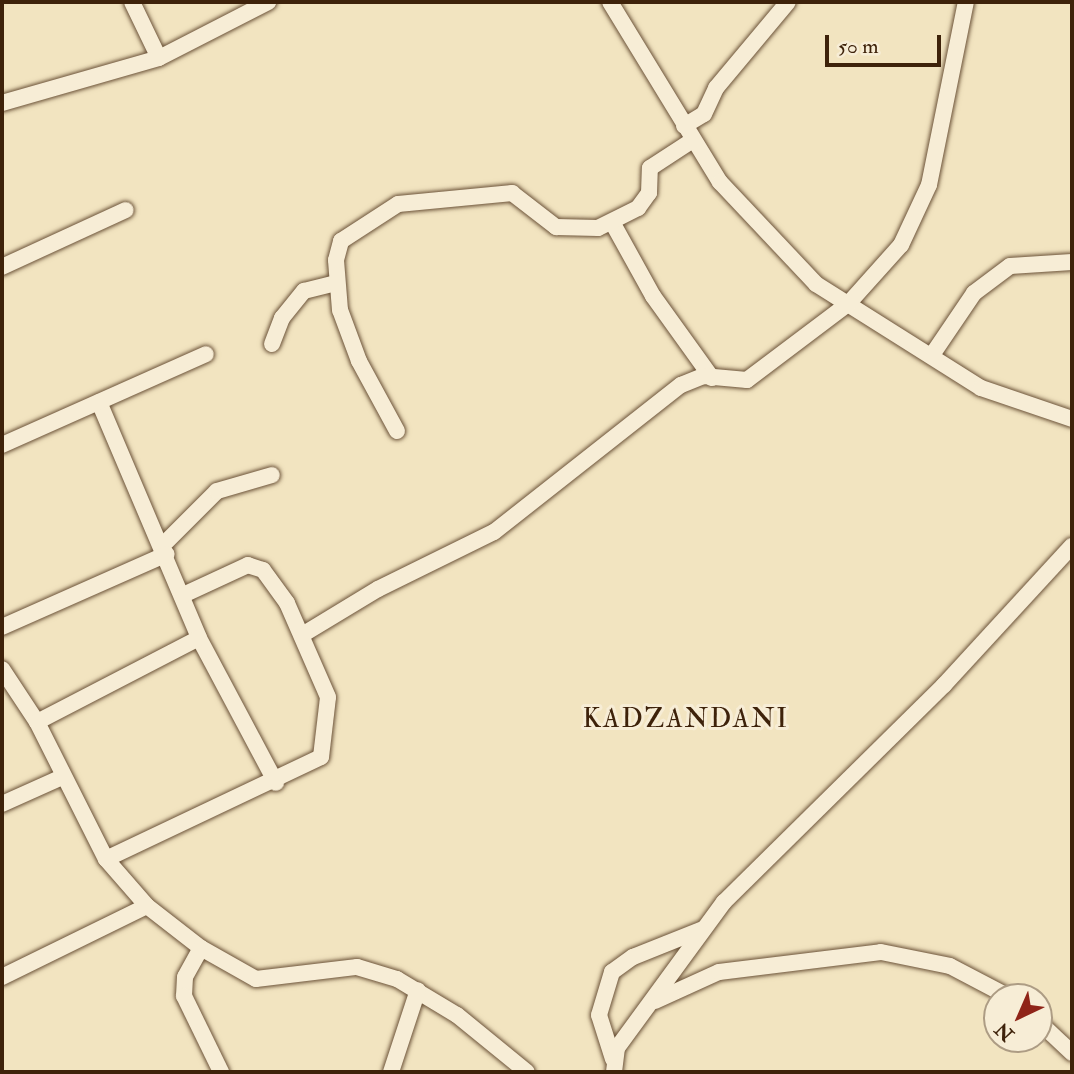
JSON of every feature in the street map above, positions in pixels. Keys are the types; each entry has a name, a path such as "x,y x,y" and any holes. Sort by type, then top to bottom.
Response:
{"street":[{"path":"132,2 159,58"},
{"path":"2,103 159,58 268,2"},
{"path":"610,2 689,133 732,198 774,244 848,304 987,391 1072,419"},
{"path":"397,430 359,361 340,310 336,283 341,241 398,204 512,194 556,227 585,231 612,222 645,200 650,168 689,133 704,114 716,88 788,2"},
{"path":"302,635 378,589 494,532 681,384 712,378 747,380 848,304 901,245 929,186 966,2"},
{"path":"2,267 126,210"},
{"path":"612,222 653,296 712,378"},
{"path":"932,355 974,293 1010,266 1072,262"},
{"path":"272,344 282,318 304,291 336,283"},
{"path":"2,445 206,354"},
{"path":"99,402 165,549 199,638 276,783"},
{"path":"2,627 165,549 217,491 272,475"},
{"path":"614,1066 651,1003 703,929 944,685 1072,546"},
{"path":"106,859 276,783 317,762 323,749 328,696 287,603 257,566 183,595"},
{"path":"37,722 199,638"},
{"path":"2,669 37,722 62,777 106,859 147,906 201,948 256,979 365,968 418,990 527,1072"},
{"path":"2,804 62,777"},
{"path":"2,977 147,906"},
{"path":"614,1066 599,1015 612,972 632,957 703,929"},
{"path":"201,948 185,977 184,996 221,1072"},
{"path":"651,1003 719,972 881,951 950,966 983,983"},
{"path":"391,1072 418,990"},
{"path":"1053,1035 1072,1053"}],"district":[{"name":"KADZANDANI","path":"686,720"}]}
